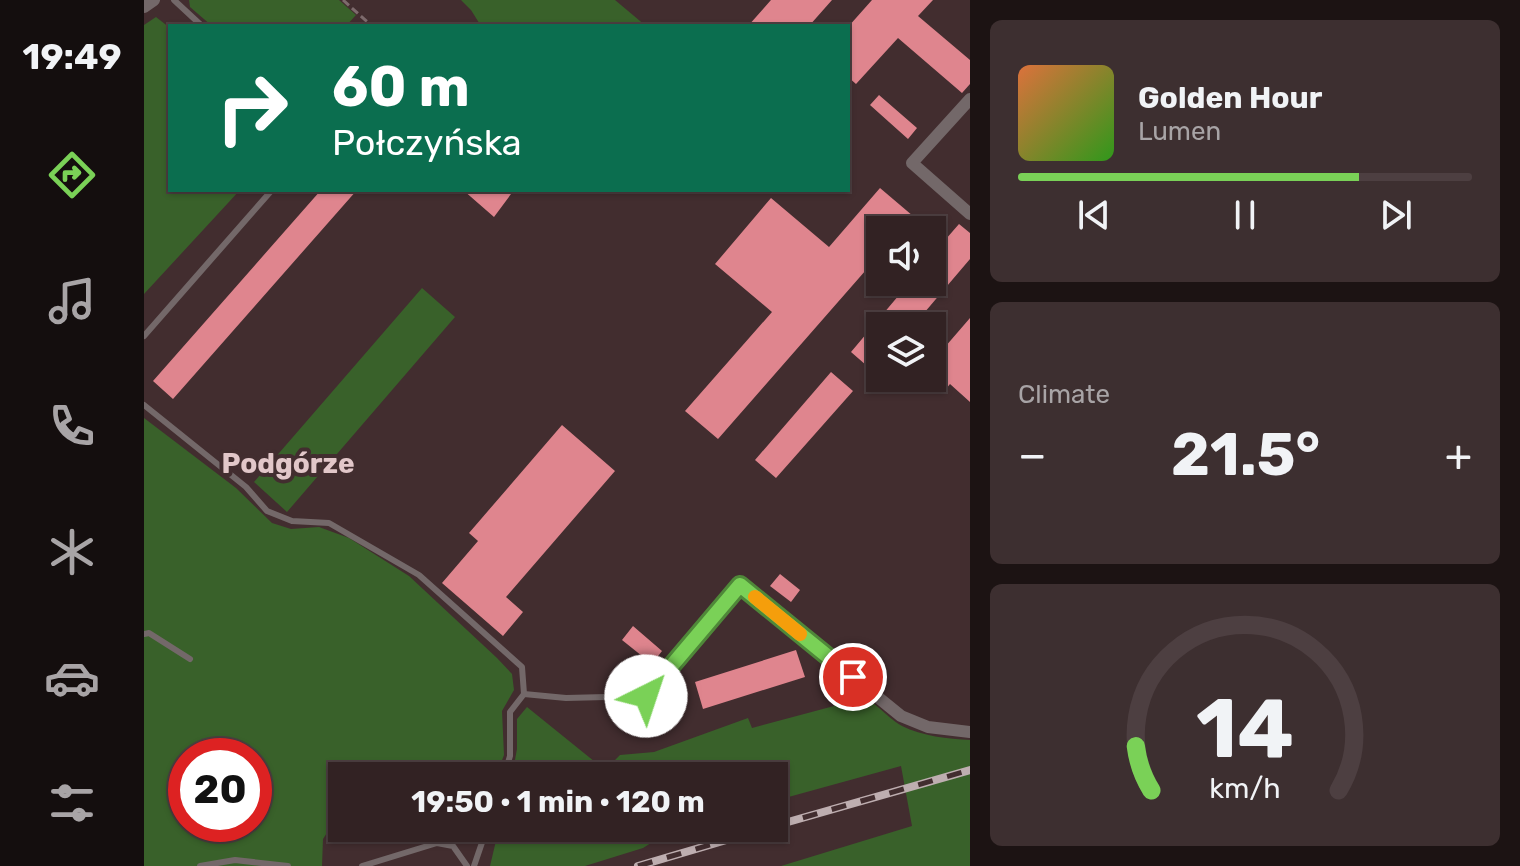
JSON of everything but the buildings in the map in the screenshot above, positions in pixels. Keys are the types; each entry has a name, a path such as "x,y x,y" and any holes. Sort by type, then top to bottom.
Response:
{"street":[{"path":"144,7 154,0"},
{"path":"970,99 912,163 970,214"},
{"path":"740,585 901,716 928,727 970,732"}],"lane":[{"path":"174,0 200,24"},
{"path":"144,336 270,192"},
{"path":"144,405 246,487 267,511 292,521 329,523 419,575 522,667 524,694 510,712 508,762"},
{"path":"524,694 566,698 646,696 740,585"},
{"path":"144,634 149,633 190,659"},
{"path":"474,866 482,842"},
{"path":"362,866 437,843 453,846 467,866"},
{"path":"200,866 235,860 288,866"}],"path":[{"path":"343,0 370,24"}],"green space":[{"path":"189,0 339,0 356,15 348,24 210,24 190,7"},
{"path":"461,0 615,0 644,24 480,24"},
{"path":"156,17 168,26 168,192 238,192 144,294 144,25"},
{"path":"422,288 455,317 287,512 254,482"},
{"path":"144,418 236,488 272,523 291,529 319,527 349,538 409,576 512,674 514,690 502,711 504,755 501,762 328,762 328,831 323,839 322,866 144,866"},
{"path":"849,691 857,693 902,726 935,736 970,740 970,866 781,866 912,826 901,766 788,797 788,762 613,762 620,755 654,752 748,718 752,728 834,706 838,697"},
{"path":"527,707 595,762 515,762 517,719"},
{"path":"496,842 653,842 643,848 585,866 490,866"}],"railway":[{"path":"788,822 970,770"},
{"path":"638,866 719,842"}],"slow traffic":[{"path":"755,597 800,634"}],"district":[{"name":"Podgórze","path":"288,463"}],"route":[{"path":"646,696 740,585 853,677"}]}
